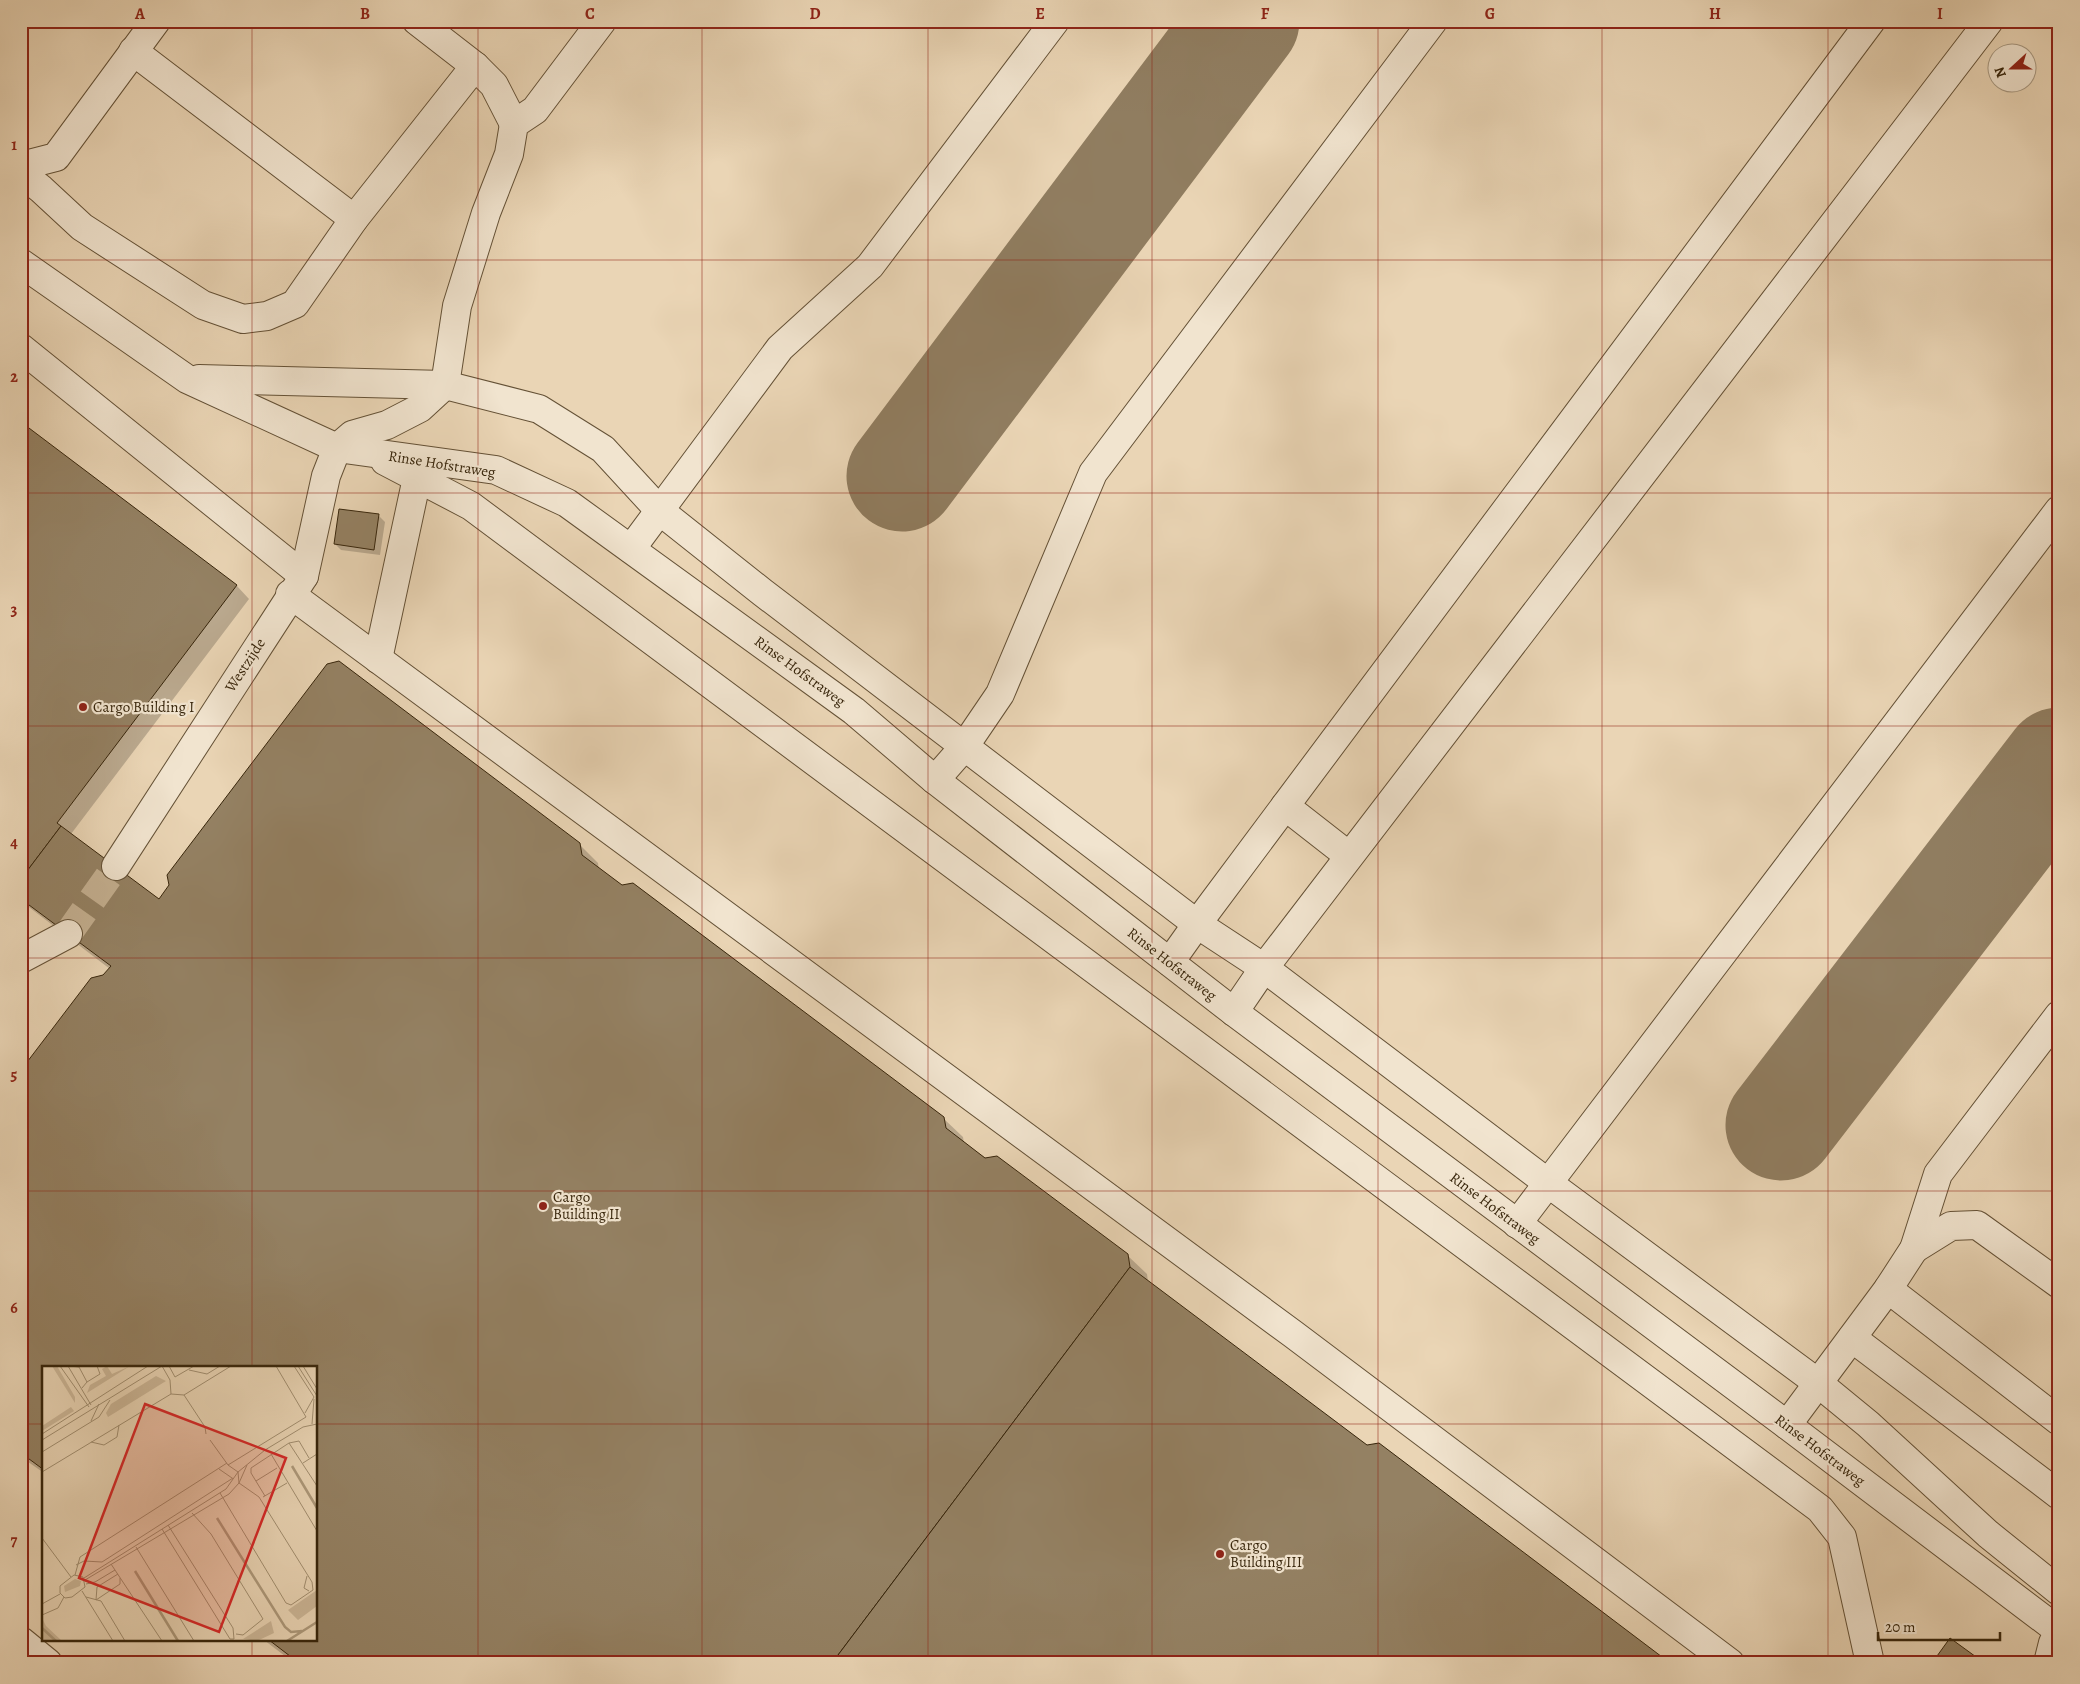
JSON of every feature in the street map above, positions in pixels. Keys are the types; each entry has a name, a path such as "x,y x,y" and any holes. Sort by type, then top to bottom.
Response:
{"lane":[{"path":"21,166 56,157 156,21"},
{"path":"337,448 352,435 386,425 420,408 445,385 457,306 486,213 510,154 514,124 494,85 475,66 417,21"},
{"path":"514,124 535,110 602,21"},
{"path":"631,549 780,348 870,266 1055,21"},
{"path":"935,780 964,747 1000,694 1093,473 1433,21"},
{"path":"1170,962 1871,21"},
{"path":"1234,1012 1264,968 1349,856 1989,21"},
{"path":"133,51 354,219"},
{"path":"21,173 82,227 203,306 243,319 267,316 295,304 354,219 475,66"},
{"name":"Rinse Hofstraweg","path":"21,263 187,379 337,448 496,470 567,503 854,711 935,780 1234,1012 1787,1425 2059,1631"},
{"path":"21,348 297,585 378,659 1293,1334 1730,1663"},
{"path":"187,379 445,385 539,409 603,449 660,511 762,592 1197,924 1264,968 1548,1184 1818,1383 1868,1424 1988,1534 2059,1591"},
{"name":"Westzijde","path":"116,866 297,585 326,476 337,448"},
{"path":"368,452 471,506 1820,1509 1842,1536 1870,1663"},
{"path":"378,659 417,478"},
{"path":"1517,1224 2059,510"},
{"path":"1286,806 1349,856"},
{"path":"21,960 68,934"},
{"path":"1787,1425 1888,1289 1914,1250 1938,1174 2059,1015"},
{"path":"1914,1250 1951,1226 1978,1224 2059,1284"},
{"path":"1888,1289 2059,1421"},
{"path":"1852,1338 2059,1495"},
{"path":"2048,1663 2053,1643 2059,1631"},
{"path":"21,1641 48,1663"}],"building":[{"name":"Cargo Building I","path":"21,422 237,585 57,823 61,826 21,879"},
{"path":"339,509 379,514 374,550 334,544"},
{"name":"Cargo Building II","path":"339,661 580,843 582,855 622,885 633,883 944,1117 946,1128 985,1158 997,1156 1128,1254 1130,1267 832,1663 299,1663 272,1642 318,1642 318,1366 42,1366 42,1469 21,1453 21,1070 91,978 103,975 111,966 21,899 21,879 61,826 159,899 169,885 167,875 327,664"},
{"name":"Cargo Building III","path":"1130,1267 1367,1445 1379,1443 1670,1663 832,1663"},
{"path":"1950,1638 1983,1662 1932,1663"}],"taxiway":[{"path":"902,476 1244,21"},
{"path":"1781,1125 2059,763"}],"tunnel":[{"path":"68,934 116,866"}],"place":[{"name":"Cargo Building I","path":"83,707"},
{"name":"Cargo Building II","path":"543,1206"},
{"name":"Cargo Building III","path":"1220,1554"}]}
